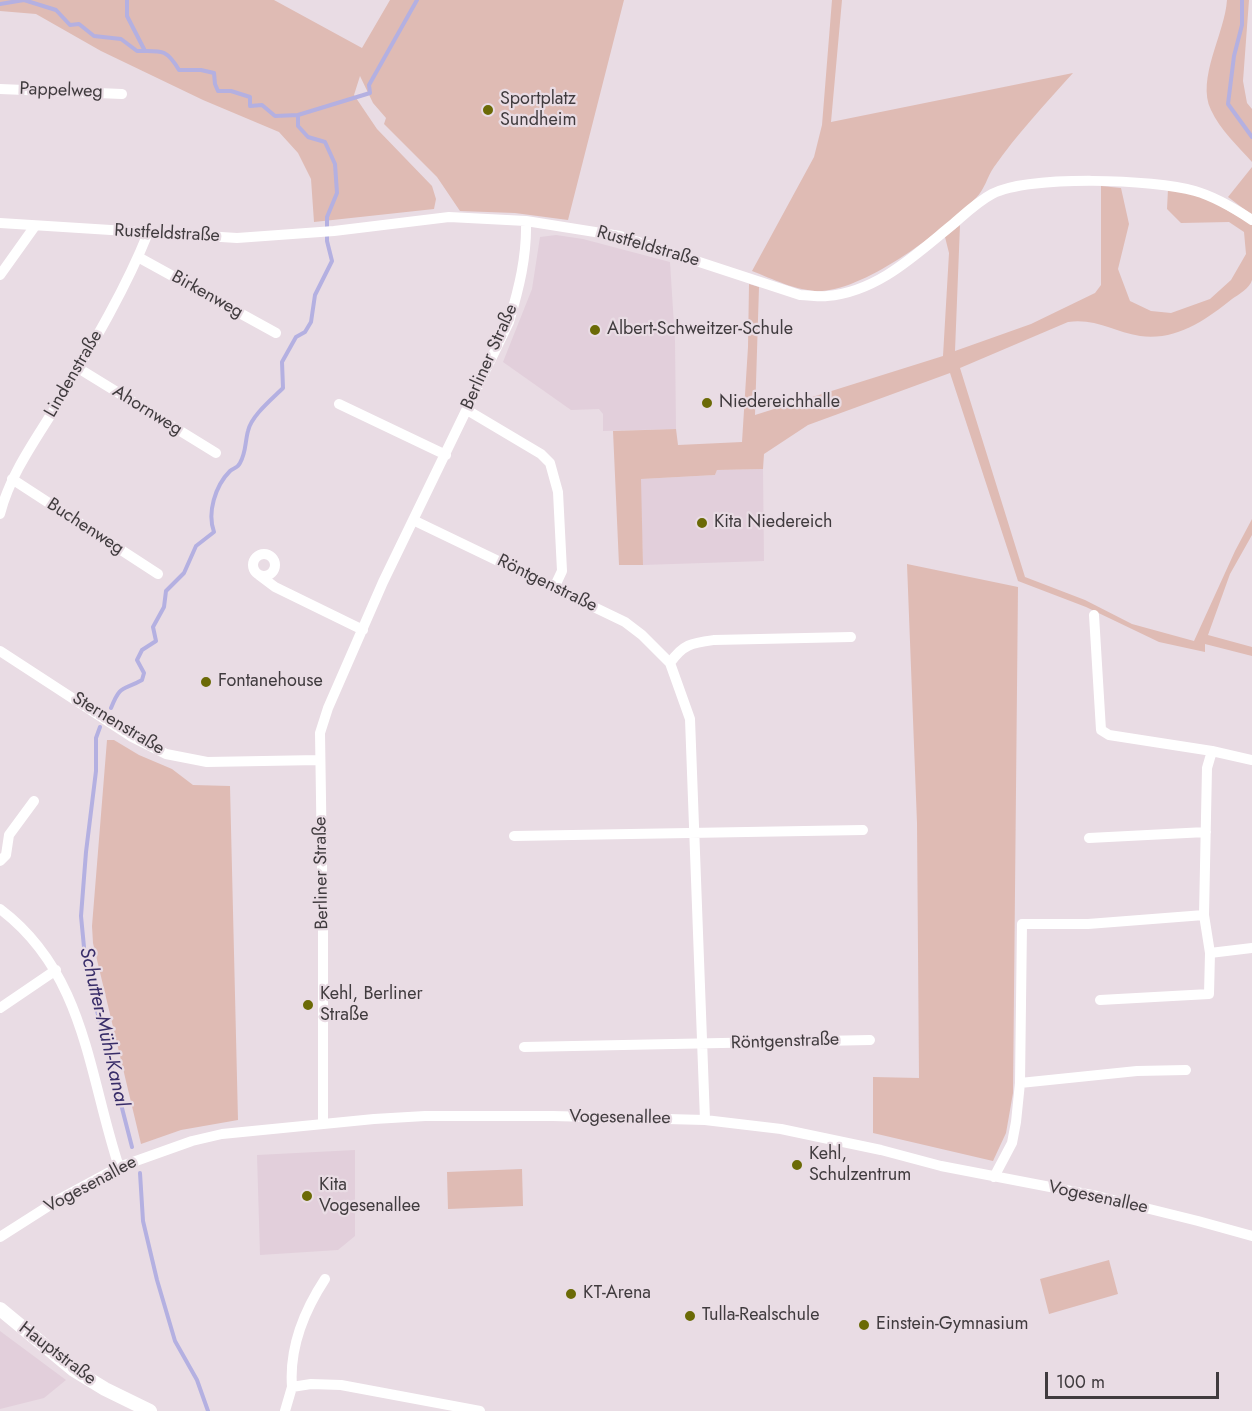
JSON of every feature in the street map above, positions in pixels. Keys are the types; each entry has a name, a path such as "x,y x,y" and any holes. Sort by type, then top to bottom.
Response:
{"street":[{"name":"Pappelweg","path":"0,89 122,94"},
{"name":"Rustfeldstraße","path":"0,224 237,238 334,231 449,218 526,221 620,236 800,294 826,296 846,293 881,279 899,268 992,194 1027,184 1065,182 1160,184 1195,191 1232,206 1252,220"},
{"name":"Berliner Straße","path":"323,1124 320,733 328,708 413,520 509,322 521,282 526,246 526,221"},
{"path":"0,275 35,226"},
{"name":"Lindenstraße","path":"0,514 12,479 78,368 138,257 148,233"},
{"name":"Birkenweg","path":"138,257 276,333"},
{"name":"Ahornweg","path":"78,368 216,453"},
{"path":"339,404 446,455"},
{"path":"467,410 541,454 550,464 558,492 562,571 554,588"},
{"name":"Buchenweg","path":"12,479 158,574"},
{"name":"Röntgenstraße","path":"413,520 625,622 642,635 670,663 690,719 705,1120"},
{"path":"259,575 275,587 363,630"},
{"path":"1094,615 1101,730 1110,735 1212,751 1252,760"},
{"path":"670,663 678,651 692,643 714,640 851,637"},
{"name":"Sternenstraße","path":"0,651 132,737 166,754 207,762 319,760"},
{"path":"1100,1000 1209,994 1210,953 1204,915 1207,768 1212,751"},
{"path":"0,861 6,855 9,836 34,801"},
{"path":"514,836 862,830"},
{"path":"1089,838 1206,832"},
{"path":"0,909 21,925 56,970 71,1000 119,1167"},
{"path":"994,1177 1012,1143 1016,1122 1020,1083 1022,924 1088,924 1204,915"},
{"path":"1210,953 1252,948"},
{"path":"0,1008 56,970"},
{"name":"Röntgenstraße","path":"524,1047 870,1040"},
{"path":"1020,1083 1137,1071 1186,1070"},
{"name":"Vogesenallee","path":"0,1237 58,1200 119,1167 192,1141 222,1134 425,1116 582,1116 705,1120 781,1129 994,1177 1097,1196 1252,1236"},
{"path":"285,1411 292,1387 290,1367 301,1322 310,1302 326,1279"},
{"name":"Hauptstraße","path":"0,1310 74,1370 105,1389 150,1411"},
{"path":"292,1387 311,1384 341,1385 480,1411"}],"shaded area":[{"path":"0,0 274,0 362,48 390,0 624,0 568,220 515,213 460,211 437,177 384,124 386,118 373,103 360,76 354,95 377,129 432,186 436,199 434,209 314,222 311,179 298,153 279,132 203,100 101,51 36,14 0,11"},
{"path":"832,0 842,0 831,122 1073,73 1012,143 994,167 979,194 962,211 925,241 882,269 861,280 840,287 813,291 752,271 814,157 822,125"},
{"path":"1227,0 1249,0 1243,81 1247,103 1252,109 1252,162 1219,124 1207,98 1209,70"},
{"path":"1252,167 1252,215 1228,197"},
{"path":"1101,186 1121,188 1129,224 1118,269 1130,301 1151,311 1171,313 1210,299 1231,280 1246,254 1244,232 1229,222 1181,223 1167,209 1168,189 1207,198 1252,225 1252,280 1249,286 1212,314 1178,332 1153,337 1140,336 1087,322 1068,322 960,368 1025,577 1085,600 1132,624 1194,641 1252,519 1252,535 1230,574 1208,635 1252,647 1252,656 1205,644 1205,652 1159,642 1086,607 1018,581 950,373 808,425 764,454 763,469 717,470 715,475 641,479 643,565 619,565 613,431 676,429 678,445 742,442 749,284 759,287 755,415 943,356 949,253 945,237 960,225 955,351 1031,324 1095,293 1101,285"},
{"name":"Albert-Schweitzer-Schule","path":"556,235 583,239 670,262 675,341 676,429 603,431 603,414 599,409 571,410 503,362 532,289 540,237"},
{"name":"Kita Niedereich","path":"763,469 764,561 643,565 640,479 715,475 717,470"},
{"path":"907,564 1018,587 1013,1093 1006,1133 993,1161 873,1133 873,1077 919,1078 917,823"},
{"path":"107,740 114,740 139,755 172,769 193,785 230,786 238,1120 181,1130 141,1144 93,943 92,926"},
{"name":"Kita Vogesenallee","path":"355,1150 355,1236 338,1250 260,1255 257,1155"},
{"path":"522,1169 523,1206 448,1209 447,1172"},
{"path":"1109,1260 1118,1294 1049,1314 1040,1279"},
{"path":"0,1331 66,1380 44,1398 0,1409"}],"waterway":[{"name":"Schutter-Mühl-Kanal","path":"0,4 24,0 56,10 70,25 79,24 94,36 121,39 137,51 162,52 179,70 201,70 214,73 218,91 231,91 250,97 250,106 262,105 275,116 298,115 298,126 308,137 325,142 335,164 337,193 327,217 327,241 332,261 315,295 311,322 305,332 296,337 282,362 283,388 253,419 242,459 238,466 225,477 216,492 211,517 214,532 196,546 184,573 166,591 164,607 153,627 156,641 142,650 137,660 144,673 142,680 120,691 111,708"},
{"path":"127,0 127,16 145,51"},
{"path":"298,115 370,93 369,85 417,0"},
{"path":"1242,0 1242,25 1234,56 1228,104 1252,137"},
{"name":"Schutter-Mühl-Kanal","path":"100,727 96,738 96,771 81,916 86,968 132,1147"},
{"name":"Schutter-Mühl-Kanal","path":"140,1173 143,1221 157,1280 175,1341 197,1380 208,1411"}],"place":[{"name":"Sportplatz Sundheim","path":"488,110"},
{"name":"Albert-Schweitzer-Schule","path":"595,330"},
{"name":"Niedereichhalle","path":"707,403"},
{"name":"Kita Niedereich","path":"702,523"},
{"name":"Fontanehouse","path":"206,682"},
{"name":"Kehl, Berliner Straße","path":"308,1005"},
{"name":"Kehl, Schulzentrum","path":"797,1165"},
{"name":"Kita Vogesenallee","path":"307,1196"},
{"name":"KT-Arena","path":"571,1294"},
{"name":"Tulla-Realschule","path":"690,1316"},
{"name":"Einstein-Gymnasium","path":"864,1325"}]}
